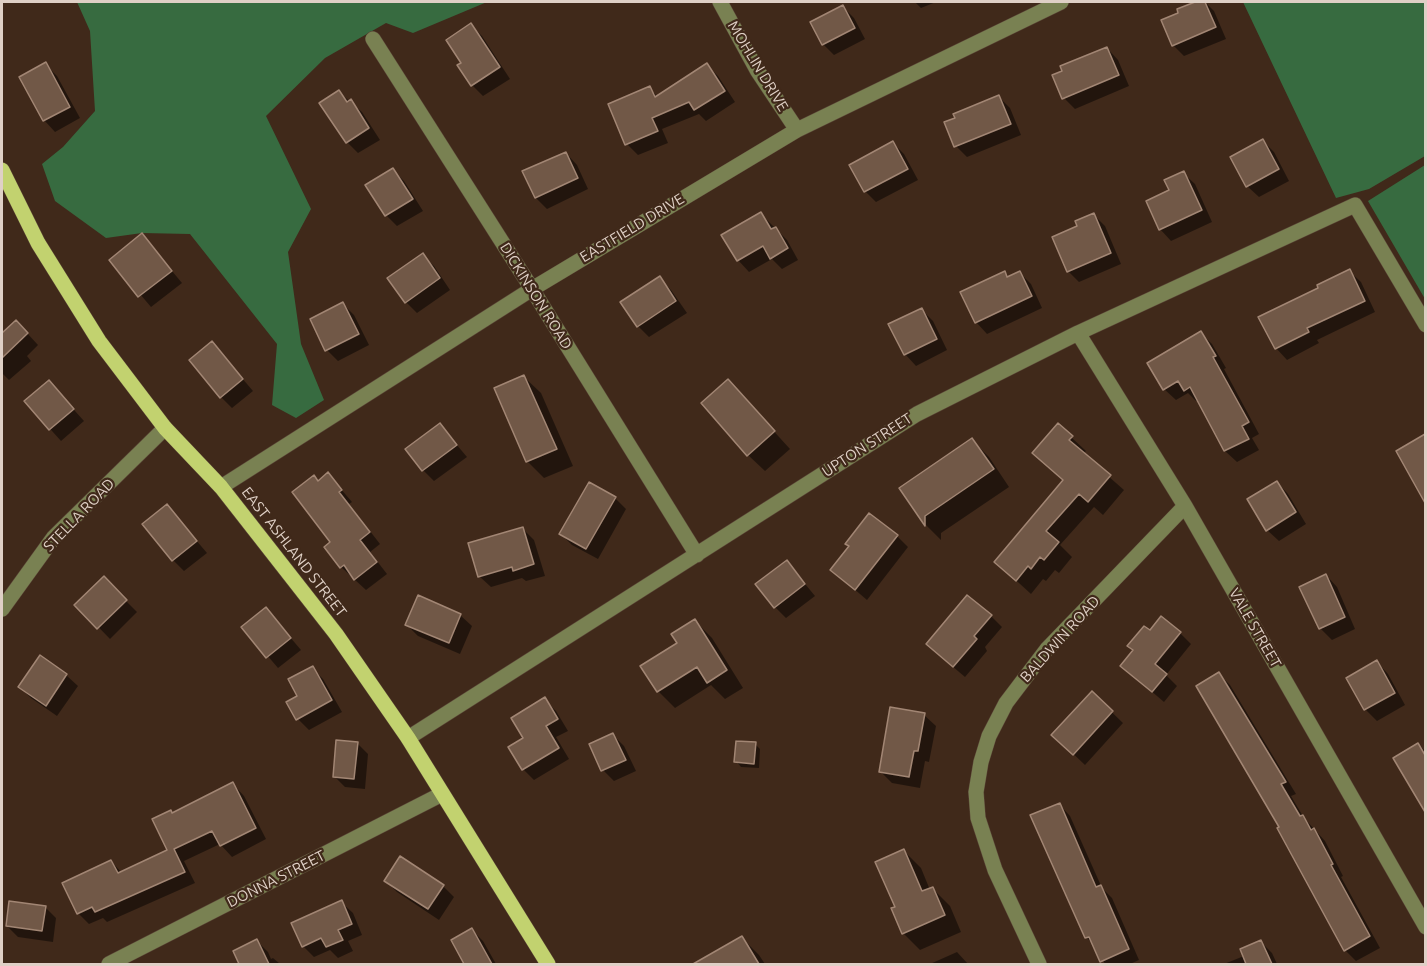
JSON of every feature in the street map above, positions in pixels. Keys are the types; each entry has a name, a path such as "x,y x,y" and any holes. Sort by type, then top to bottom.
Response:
{"main road":[{"name":"EAST ASHLAND STREET","path":"2,170 38,243 99,341 165,428 221,487 336,634 408,738 548,964"}],"street":[{"name":"MOHLIN DRIVE","path":"720,2 757,70 797,130"},
{"name":"EASTFIELD DRIVE","path":"221,487 532,289 797,130 1061,2"},
{"name":"DICKINSON ROAD","path":"373,39 697,555"},
{"name":"UPTON STREET","path":"408,738 917,414 1078,333 1354,205 1425,325"},
{"name":"VALE STREET","path":"1078,333 1185,506 1425,927"},
{"name":"STELLA ROAD","path":"2,609 54,537 165,428"},
{"name":"BALDWIN ROAD","path":"1039,964 995,870 978,818 976,792 988,736 1006,703 1047,649 1185,506"},
{"name":"DONNA STREET","path":"109,964 442,794"}],"green space":[{"path":"77,2 487,2 413,33 386,23 325,58 266,116 311,209 288,252 301,344 324,400 296,418 272,405 277,344 190,234 142,233 106,238 55,201 42,164 63,147 95,111 90,31"},
{"path":"1243,2 1425,2 1425,156 1369,189 1336,198"},
{"path":"1425,165 1425,299 1368,201"}],"building":[{"path":"1195,2 1205,2 1216,27 1172,46 1161,20 1178,13 1177,9"},
{"path":"843,5 855,28 822,45 810,22"},
{"path":"471,23 500,67 471,86 457,65 461,63 446,40"},
{"path":"1107,47 1119,75 1062,99 1052,75 1062,71 1060,66"},
{"path":"46,62 70,107 43,121 19,77"},
{"path":"707,63 725,91 694,110 689,102 652,118 658,131 625,145 608,104 650,86 655,97"},
{"path":"339,90 347,102 351,99 369,128 346,143 319,103"},
{"path":"999,95 1011,124 954,147 944,122 955,118 953,114"},
{"path":"1263,139 1279,169 1246,187 1230,157"},
{"path":"893,141 908,169 864,192 849,165"},
{"path":"566,152 578,178 535,198 522,171"},
{"path":"393,168 413,199 385,216 365,185"},
{"path":"1184,171 1202,210 1159,230 1146,201 1169,190 1164,180"},
{"path":"761,212 771,229 776,227 788,248 770,259 763,246 737,261 721,235"},
{"path":"1094,213 1111,253 1067,272 1052,237 1077,226 1075,221"},
{"path":"142,233 172,271 138,297 109,260"},
{"path":"423,253 440,278 405,303 387,278"},
{"path":"1350,269 1365,301 1307,328 1309,332 1275,349 1258,317 1318,288 1317,285"},
{"path":"1005,271 1007,277 1020,271 1032,296 975,323 960,292"},
{"path":"660,276 676,301 637,327 620,302"},
{"path":"343,302 359,334 325,351 310,319"},
{"path":"922,308 937,339 904,355 888,324"},
{"path":"16,320 28,333 2,358 2,333"},
{"path":"1201,331 1249,422 1242,426 1249,439 1224,451 1190,387 1184,391 1178,381 1163,390 1147,363"},
{"path":"212,341 243,379 220,398 189,360"},
{"path":"524,375 557,449 526,462 494,388"},
{"path":"728,379 775,431 747,456 701,403"},
{"path":"49,380 74,409 49,430 24,401"},
{"path":"440,423 457,445 422,471 405,449"},
{"path":"1058,423 1073,436 1069,440 1111,475 1088,502 1079,494 1046,531 1059,542 1044,560 1040,557 1031,569 1028,566 1016,581 994,562 1063,480 1032,453"},
{"path":"1425,434 1425,503 1396,451"},
{"path":"972,438 994,469 925,516 925,526 899,488"},
{"path":"328,472 342,490 339,492 370,532 360,540 377,562 354,580 344,565 340,568 324,547 330,542 292,492 314,475 318,481"},
{"path":"1277,481 1296,512 1266,531 1247,499"},
{"path":"589,482 616,497 586,549 559,534"},
{"path":"167,504 197,541 172,561 142,524"},
{"path":"869,513 898,535 855,590 830,570 849,546 845,544"},
{"path":"523,527 534,564 513,571 512,567 478,577 468,543"},
{"path":"787,560 805,584 774,608 755,584"},
{"path":"1326,574 1345,617 1319,629 1299,587"},
{"path":"104,576 127,600 97,629 74,605"},
{"path":"418,595 461,614 449,643 405,625"},
{"path":"967,595 992,615 974,636 977,639 953,667 926,644"},
{"path":"266,607 291,638 266,658 241,627"},
{"path":"1161,616 1181,632 1155,664 1167,674 1152,692 1120,666 1133,650 1127,646 1144,626 1150,630"},
{"path":"695,619 727,670 707,683 697,667 657,692 640,666 677,643 671,634"},
{"path":"40,655 67,674 46,706 18,687"},
{"path":"1377,660 1395,693 1364,710 1346,678"},
{"path":"313,666 332,700 296,720 286,702 297,696 288,679"},
{"path":"1219,672 1286,782 1281,784 1300,816 1303,815 1311,830 1314,828 1333,864 1331,865 1370,936 1344,951 1277,828 1279,827 1196,686"},
{"path":"1092,691 1113,711 1073,755 1051,735"},
{"path":"545,697 558,719 546,726 559,748 522,770 508,747 523,738 511,718"},
{"path":"890,707 925,713 918,751 914,751 909,777 879,772"},
{"path":"613,733 626,760 601,771 589,744"},
{"path":"336,740 358,742 354,779 333,777"},
{"path":"736,741 756,742 754,764 734,762"},
{"path":"1418,743 1425,755 1425,812 1393,758"},
{"path":"233,782 256,828 220,846 212,831 174,849 185,872 95,912 92,907 77,914 62,883 111,860 118,873 167,850 152,819 171,810 172,813"},
{"path":"1060,803 1096,887 1101,885 1129,949 1100,962 1089,937 1085,938 1030,815"},
{"path":"904,849 922,891 933,887 945,915 902,934 891,908 895,907 875,862"},
{"path":"400,856 444,885 428,909 384,881"},
{"path":"342,900 352,924 338,930 343,940 326,947 321,938 302,947 291,923"},
{"path":"9,901 46,906 42,931 6,926"},
{"path":"472,928 492,964 464,964 451,940"},
{"path":"742,936 759,964 693,964"},
{"path":"257,939 269,964 239,964 233,951"},
{"path":"1261,940 1272,964 1246,964 1240,949"}]}
